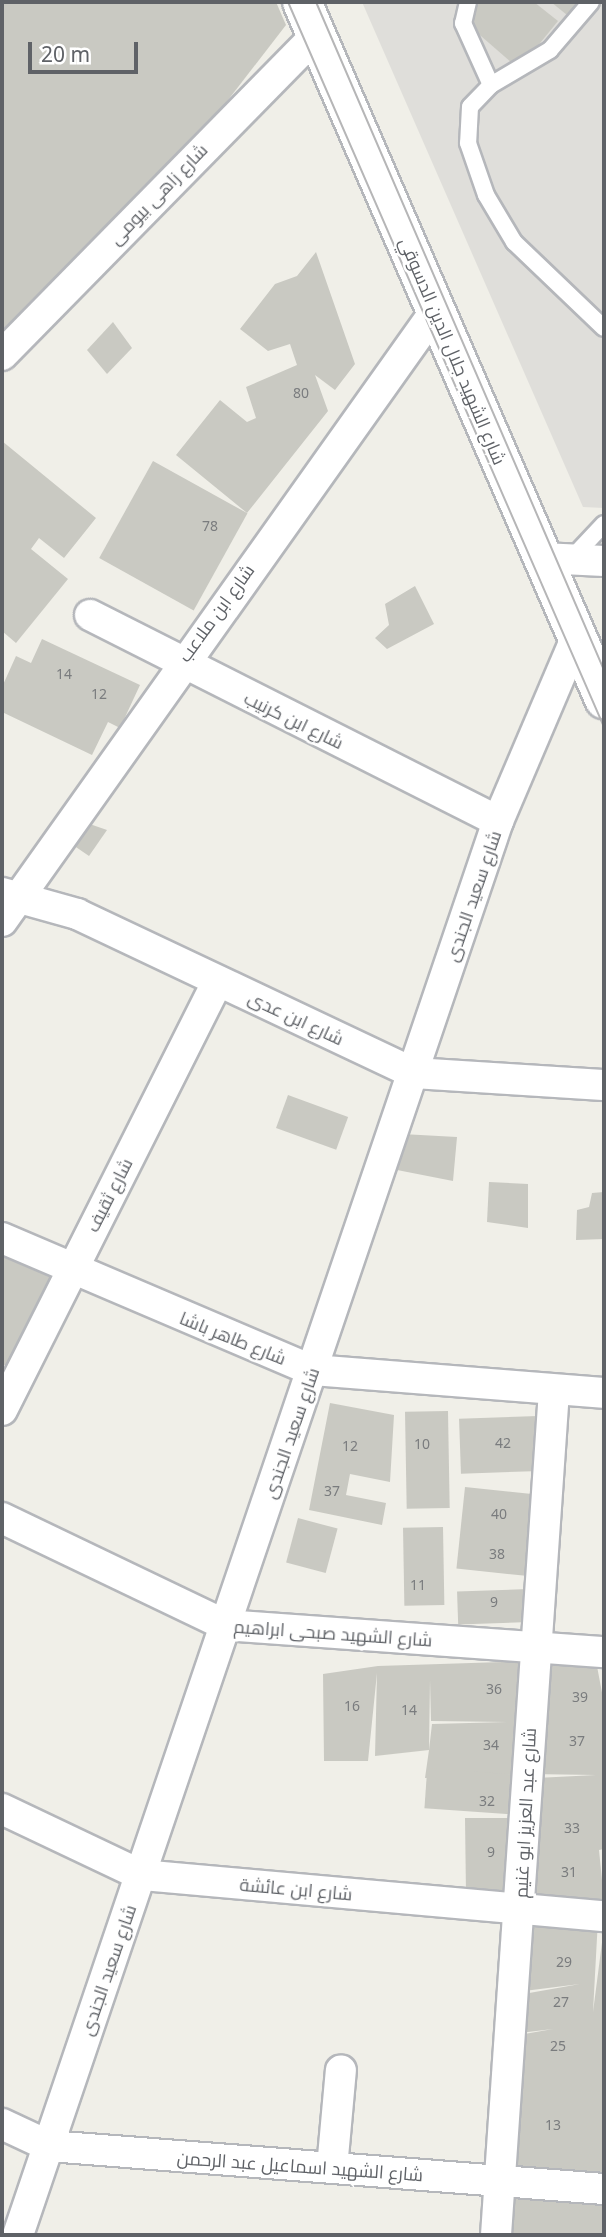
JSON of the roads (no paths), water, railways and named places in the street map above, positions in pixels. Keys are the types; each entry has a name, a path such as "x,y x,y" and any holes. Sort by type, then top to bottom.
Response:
{"main road":[{"name":"شارع الشهيد جلال الدين الدسوقي","path":"309,18 436,310 556,559 577,636 604,699"}],"street":[{"name":"شارع زاهى بيومى","path":"2,355 309,18"},
{"name":"شارع ابن ملاعب","path":"7,904 436,310"},
{"path":"556,559 604,561"},
{"name":"شارع ابن كرنيب","path":"90,615 180,663 498,821"},
{"name":"شارع سعيد الجندى","path":"18,2235 498,821 577,636"},
{"name":"شارع ابن عدى","path":"7,904 77,914 413,1073 604,1085"},
{"name":"شارع ثقيف","path":"2,1410 218,981"},
{"name":"شارع طاهر باشا","path":"2,1238 71,1271 313,1370 604,1394"},
{"name":"شارع عبد العزيز ابو غنيم","path":"496,2235 554,1391"},
{"name":"شارع الشهيد صبحى ابراهيم","path":"2,1518 225,1625 604,1652"},
{"name":"شارع ابن عائشة","path":"2,1809 141,1875 604,1916"},
{"path":"332,2168 341,2070"},
{"name":"شارع الشهيد اسماعيل عبد الرحمن","path":"2,2123 48,2146 604,2189"}],"lane":[{"path":"468,2 463,23 491,85"},
{"path":"591,2 550,50 491,85 470,107 468,143 486,195 514,242 604,328"},
{"path":"556,559 604,524"}],"tram line":[{"path":"288,2 604,727"},
{"path":"316,2 604,670"}]}
